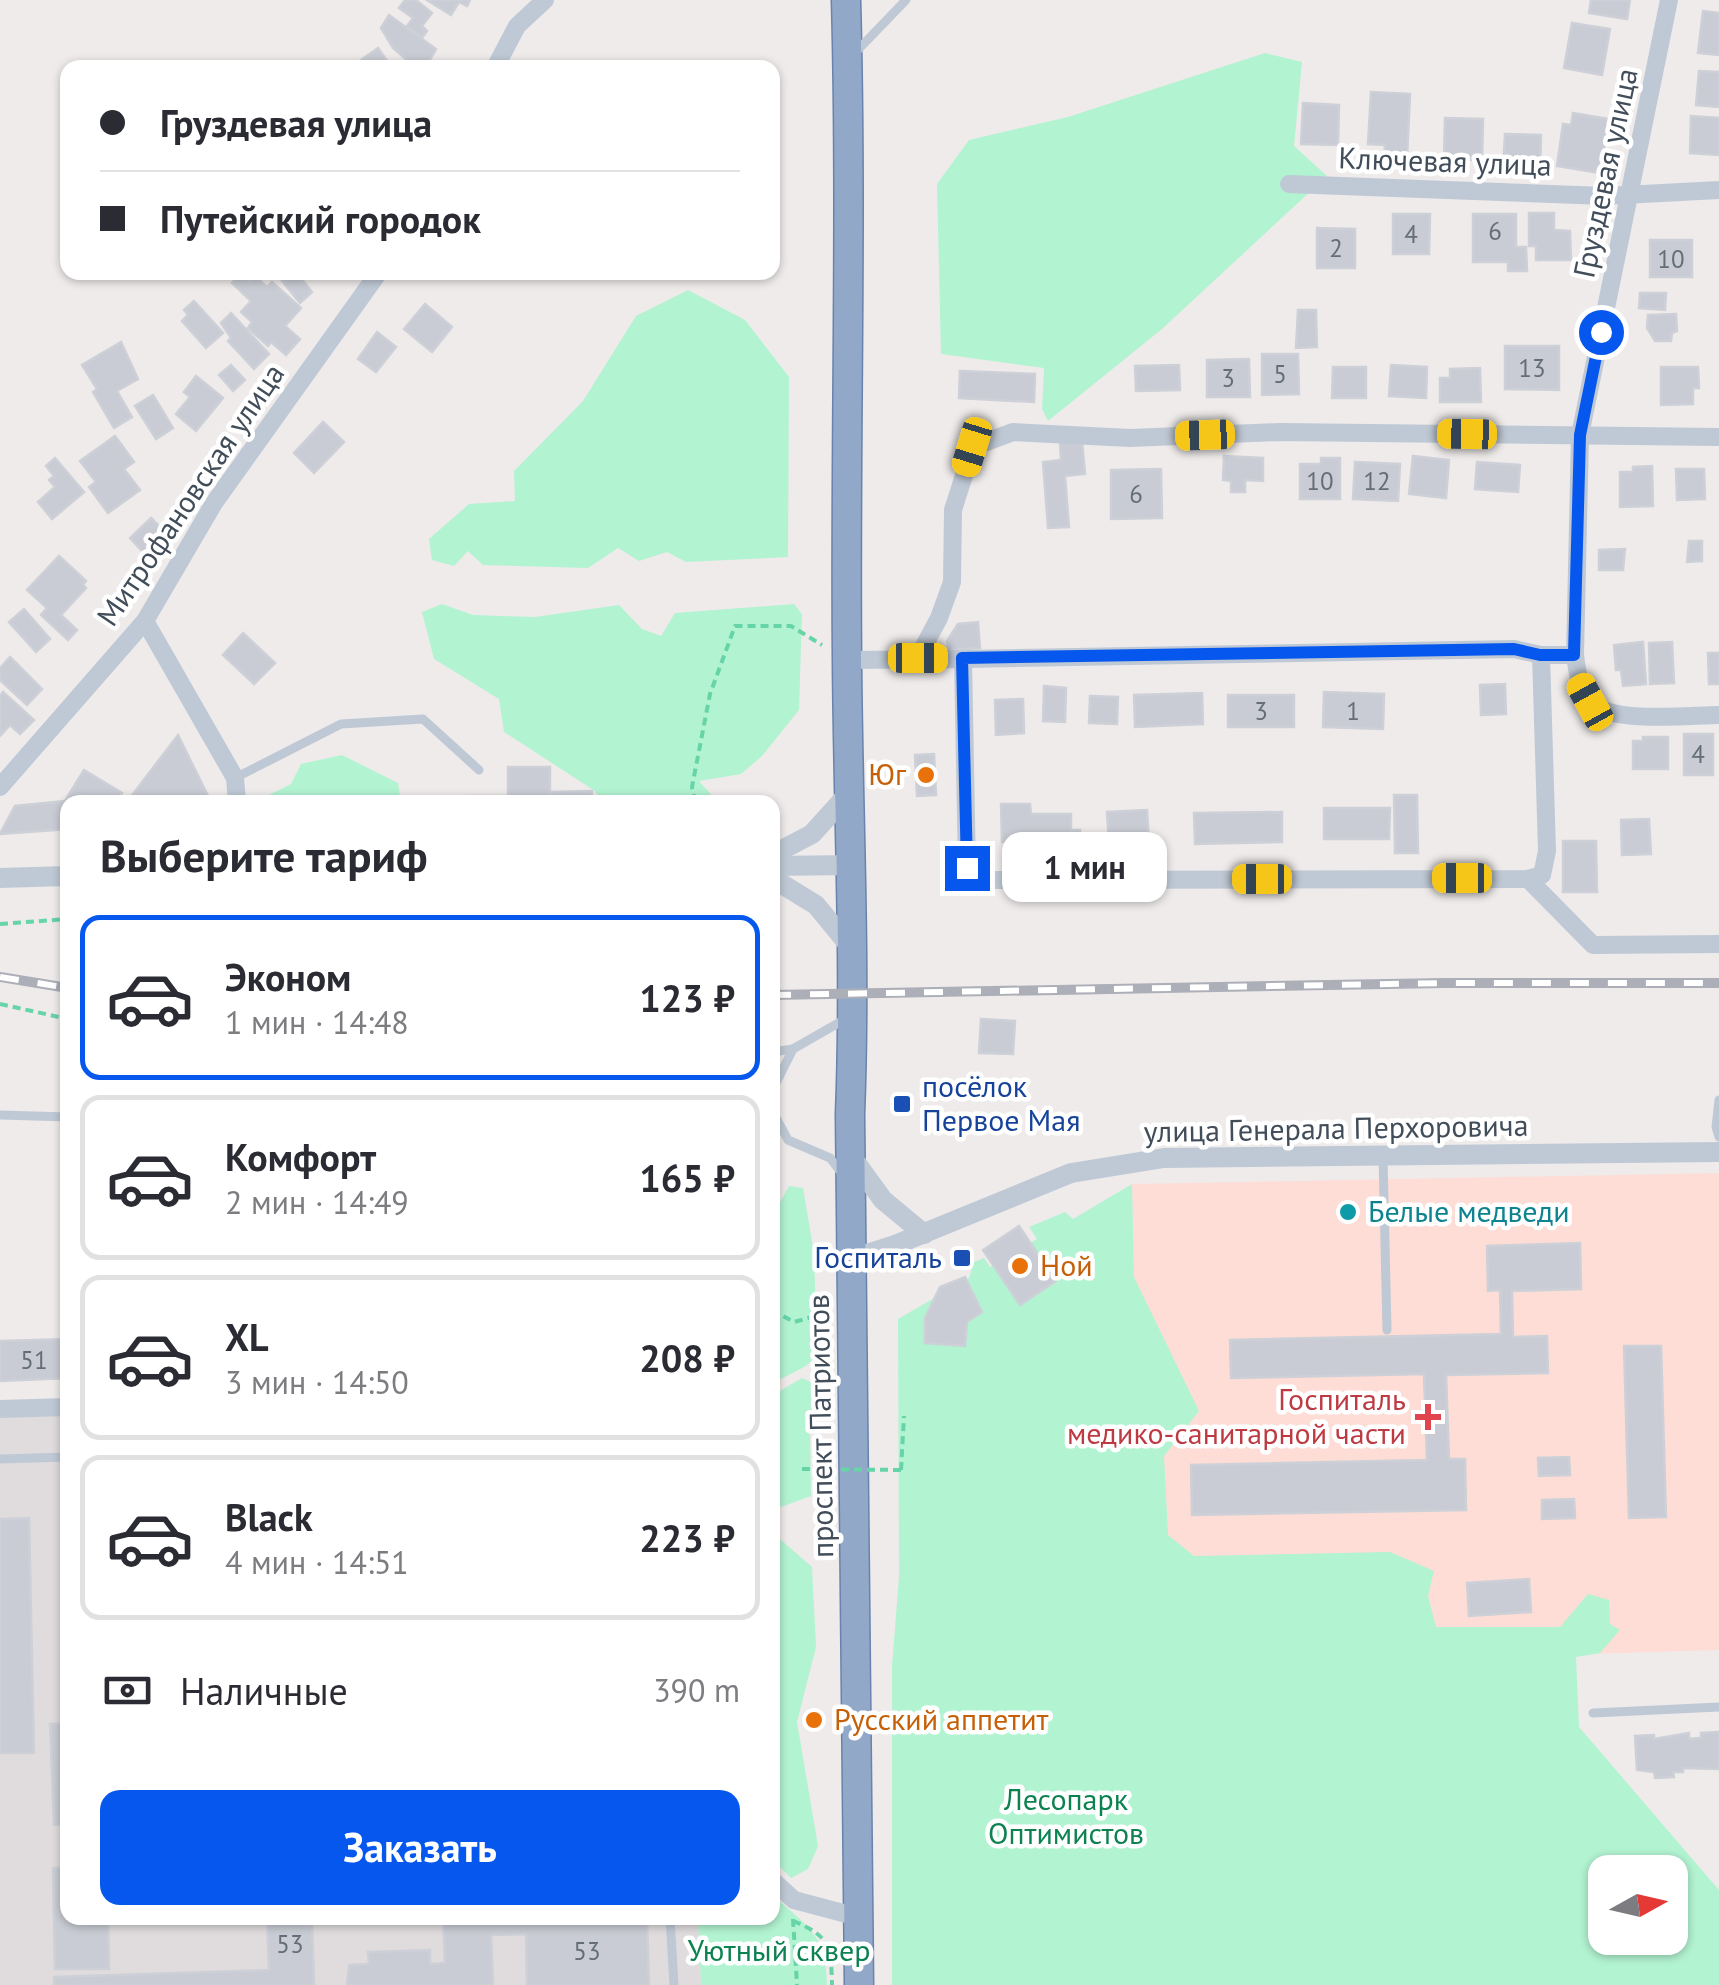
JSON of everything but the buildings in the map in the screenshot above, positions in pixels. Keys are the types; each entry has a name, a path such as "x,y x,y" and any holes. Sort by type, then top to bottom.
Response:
{"highway":[{"name":"проспект Патриотов","path":"846,0 850,353 847,660 854,1014 851,1184 860,1985"}],"street":[{"path":"499,60 517,26 545,0"},
{"name":"Груздевая улица","path":"1574,655 1580,435 1669,0"},
{"name":"Ключевая улица","path":"1288,184 1630,194 1719,190"},
{"name":"Митрофановская улица","path":"0,787 145,621 214,503 373,280"},
{"path":"918,658 952,582 953,510 972,447 1013,432 1130,438 1280,432 1719,436"},
{"path":"145,621 235,778 236,795"},
{"path":"847,660 1514,649 1540,655 1574,655 1579,682 1590,702 1603,710 1623,716 1719,715"},
{"path":"962,658 967,868 984,880 1528,879 1542,875 1547,851 1540,655"},
{"path":"780,852 812,834 850,792"},
{"path":"780,866 852,866"},
{"path":"0,878 60,876"},
{"path":"1528,879 1594,945 1719,944"},
{"path":"780,883 816,905 852,950"},
{"name":"улица Генерала Перхоровича","path":"852,1258 924,1234 1071,1173 1164,1158 1719,1152"},
{"path":"851,1156 882,1200 924,1234"},
{"path":"0,1409 60,1406"},
{"path":"780,1887 794,1900 858,1918"}],"lane":[{"path":"848,61 906,0"},
{"path":"235,778 341,724 423,719 479,770"},
{"path":"780,1050 793,1048 854,1014"},
{"path":"780,1074 793,1048"},
{"path":"1719,1100 1719,1137"},
{"path":"0,1115 60,1118"},
{"path":"780,1125 788,1140 830,1158 851,1184"},
{"path":"1382,1156 1387,1330"},
{"path":"0,1460 60,1457"},
{"path":"1593,1713 1719,1707"},
{"path":"670,1925 674,1985"}],"path":[{"path":"693,795 710,694 736,626 791,626 847,660"},
{"path":"0,924 60,920"},
{"path":"0,1004 60,1017"},
{"path":"780,1314 794,1322 819,1315"},
{"path":"802,1469 901,1470 904,1416"},
{"path":"794,1900 797,1985"},
{"path":"792,1921 819,1932 832,1953 832,1985"}],"shaded area":[{"name":"Госпиталь медико-санитарной части","path":"1719,1173 1719,1650 1143,1668 1132,1184"},
{"path":"60,1414 60,1925 698,1925 701,1985 0,1985 0,1418"}],"green space":[{"path":"1265,53 1302,62 1294,146 1327,176 1162,329 1048,421 1042,409 1044,368 941,354 937,184 969,140 1068,117"},
{"path":"688,290 745,320 789,377 788,557 686,562 667,552 639,561 618,548 588,568 483,565 468,551 454,566 432,560 429,539 469,504 515,501 514,471 583,401 636,316"},
{"path":"442,604 473,615 535,617 619,605 642,629 661,636 675,613 794,604 802,614 799,710 762,756 741,774 699,781 712,795 597,795 504,732 499,699 434,659 422,612"},
{"path":"342,755 398,783 400,795 269,795 291,784 301,764"},
{"name":"Лесопарк Оптимистов","path":"1132,1184 1134,1277 1199,1411 1164,1456 1168,1535 1194,1556 1390,1552 1434,1571 1428,1596 1436,1627 1560,1627 1588,1594 1609,1600 1610,1624 1620,1630 1600,1653 1576,1657 1579,1727 1719,1890 1719,1985 892,1985 892,1666 899,1577 898,1319 969,1278 974,1262 984,1258 990,1267 1037,1239 1029,1227 1065,1212 1073,1219"},
{"path":"789,1186 803,1188 814,1253 817,1356 780,1379 780,1202"},
{"path":"802,1378 817,1385 810,1428 811,1496 781,1507 780,1506 780,1391"},
{"path":"780,1539 812,1567 816,1647 797,1722 818,1846 808,1869 791,1878 780,1867"},
{"name":"Уютный сквер","path":"780,1901 813,1933 826,1968 827,1985 701,1985 698,1925 780,1925"}],"railway":[{"path":"0,977 60,987"},
{"path":"780,995 1445,983 1719,983"}],"place":[{"name":"Юг","path":"926,775"},
{"name":"посёлок Первое Мая","path":"902,1104"},
{"name":"Белые медведи","path":"1348,1212"},
{"name":"Госпиталь","path":"962,1258"},
{"name":"Ной","path":"1020,1266"},
{"name":"Госпиталь медико-санитарной части","path":"1428,1417"},
{"name":"Русский аппетит","path":"814,1720"}],"route":[{"path":"967,868 962,658 1514,649 1540,655 1574,655 1580,435 1601,332"}]}
